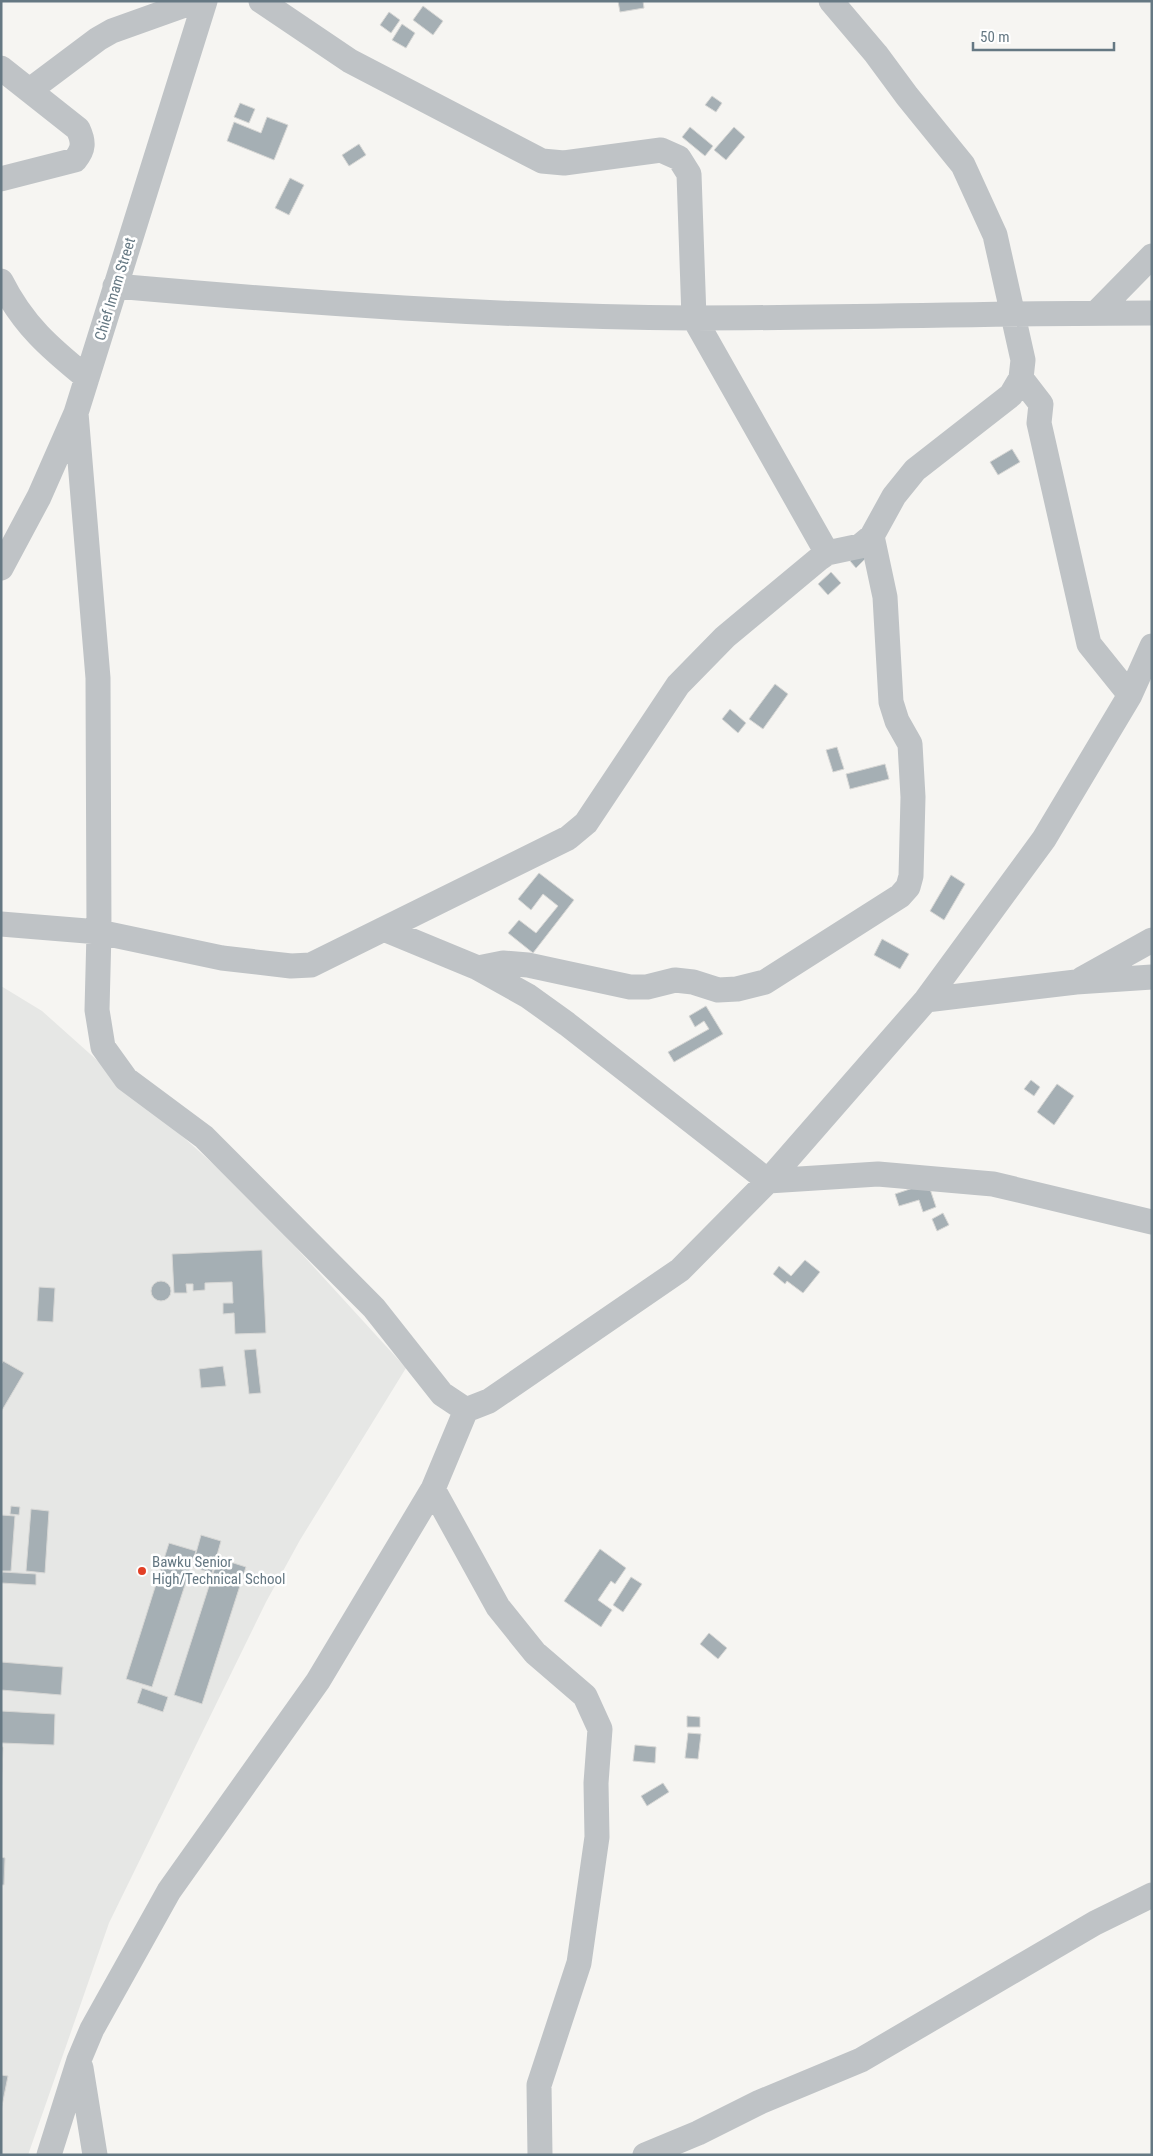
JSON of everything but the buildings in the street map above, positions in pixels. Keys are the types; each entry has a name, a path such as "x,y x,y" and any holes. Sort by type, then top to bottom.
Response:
{"street":[{"path":"30,90 105,35 127,25 196,1"},
{"name":"Chief Imam Street","path":"1,568 39,497 76,413 205,1"},
{"path":"261,1 350,62 542,161 564,163 661,150 679,158 689,174 694,318 827,553"},
{"path":"1,924 100,932 222,958 296,966 311,965 386,930 578,831 622,771 678,685 725,637 827,553 860,546 872,536 894,496 915,470 1011,395 1021,378 1023,360 1014,313 995,235 964,165 907,96 876,54 831,1"},
{"path":"1,68 78,129 83,141 81,152 75,160 1,179"},
{"path":"1096,313 1152,256"},
{"path":"1,282 14,307 40,338 87,378"},
{"path":"115,286 341,306 521,314 694,318 1014,313 1152,313"},
{"path":"1021,378 1041,404 1039,423 1089,644 1130,695"},
{"path":"76,413 98,678 100,932 97,1010 103,1047 126,1079 204,1137 374,1308 442,1394 466,1410"},
{"path":"478,968 503,963 528,965 630,987 647,986 675,980 693,982 718,990 737,989 765,982 900,896 908,887 910,876 913,797 910,744 897,721 891,702 885,597 872,536"},
{"path":"49,2155 92,2029 168,1891 318,1681 432,1489 466,1410 489,1402 680,1270 768,1181 926,1000 1044,839 1130,695 1152,646"},
{"path":"386,930 478,968 528,996 567,1024 768,1181 878,1174 993,1184 1152,1222"},
{"path":"1076,982 1152,940"},
{"path":"926,1000 1076,982 1152,977"},
{"path":"432,1489 498,1607 536,1653 585,1696 600,1729 596,1782 597,1837 579,1963 539,2085 540,2155"},
{"path":"645,2155 698,2133 760,2102 861,2060 1095,1923 1152,1895"},
{"path":"80,2060 96,2155"}],"shaded area":[{"name":"Bawku Senior High/Technical School","path":"1,986 42,1011 248,1195 406,1368 300,1540 266,1602 109,1923 28,2155 1,2155"}],"place":[{"name":"Bawku Senior High/Technical School","path":"142,1571"}]}
